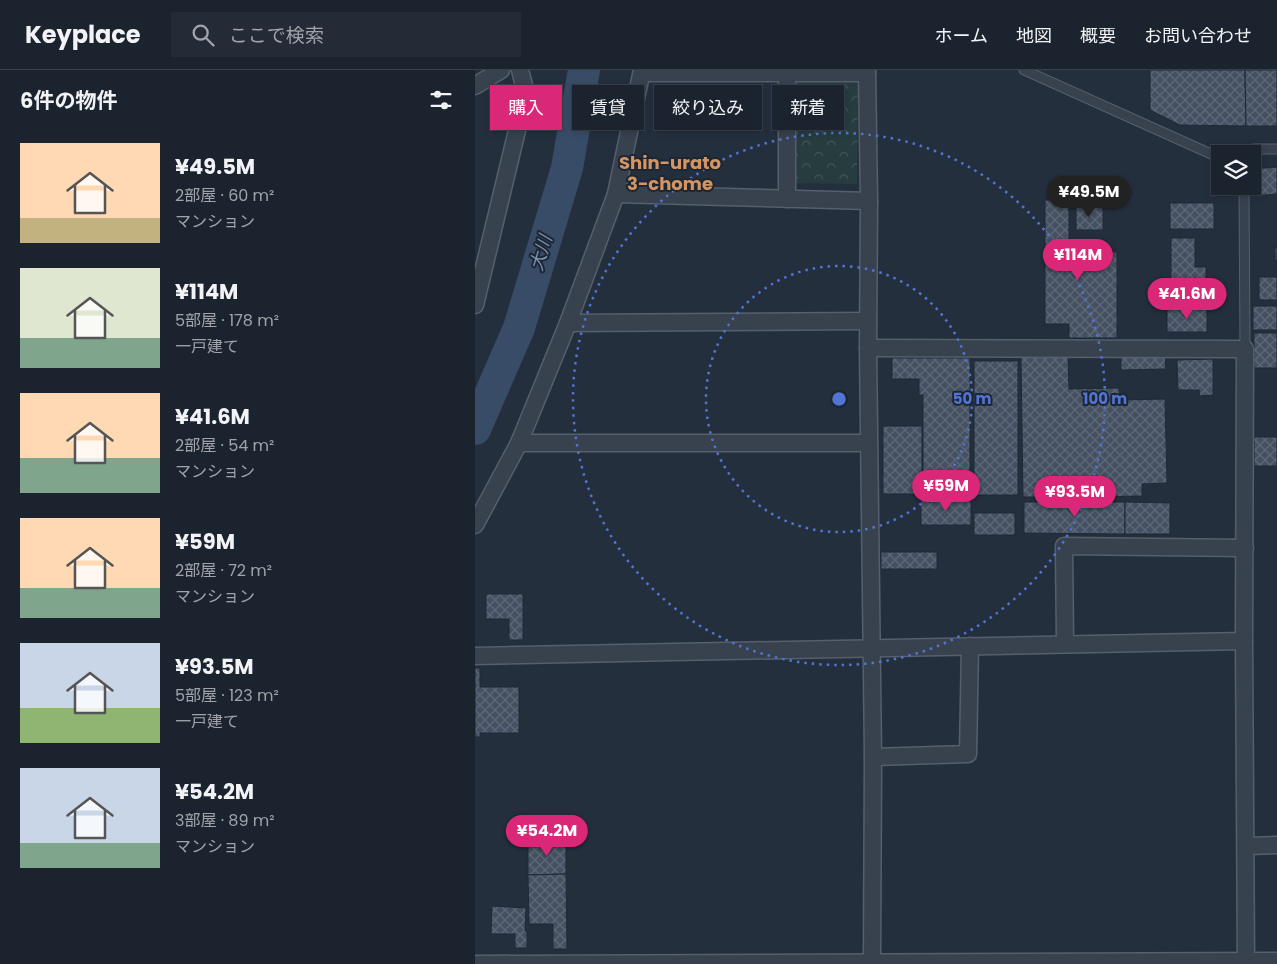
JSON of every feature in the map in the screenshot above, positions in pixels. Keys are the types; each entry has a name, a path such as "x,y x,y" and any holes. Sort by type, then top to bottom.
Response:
{"street":[{"path":"475,86 501,70"},
{"path":"475,305 479,270 526,92 520,70"},
{"path":"475,525 519,443 568,323 616,194 642,71 867,72 873,757 872,962"},
{"path":"787,73 787,199"},
{"path":"616,194 869,201"},
{"path":"568,323 868,321"},
{"path":"868,348 1245,349 1246,962"},
{"path":"519,443 869,443"},
{"path":"1065,644 1064,546 1245,548"},
{"path":"475,656 1245,641"},
{"path":"873,757 969,754 970,646"},
{"path":"1246,846 1277,845"},
{"path":"475,964 1277,961"}],"lane":[{"path":"1024,70 1211,154"},
{"path":"1261,148 1277,148"},
{"path":"1244,195 1245,349"}],"green space":[{"path":"797,80 858,81 857,184 796,183 797,130 844,130 844,85 797,85"}],"building":[{"path":"1150,70 1245,70 1246,126 1180,125 1150,110"},
{"path":"1245,70 1277,70 1277,126 1246,126"},
{"path":"1277,167 1277,194 1254,196 1261,195 1261,168"},
{"path":"1045,200 1069,200 1069,252 1117,252 1117,338 1069,338 1069,324 1045,324"},
{"path":"1170,203 1214,203 1214,229 1170,229"},
{"path":"1076,206 1103,206 1103,230 1076,230"},
{"path":"1171,238 1195,238 1195,267 1206,267 1206,280 1195,280 1195,305 1171,305"},
{"path":"1275,248 1277,248 1277,260 1275,260"},
{"path":"1259,277 1277,277 1277,300 1259,300"},
{"path":"1253,306 1277,306 1277,330 1253,330"},
{"path":"1167,309 1207,309 1207,332 1167,332"},
{"path":"1254,333 1277,333 1277,368 1254,368"},
{"path":"1068,356 1069,389 1119,388 1120,400 1165,399 1167,483 1142,484 1142,496 1085,497 1085,487 1046,487 1046,497 1023,497 1021,357"},
{"path":"1165,356 1166,369 1121,370 1121,357"},
{"path":"892,358 970,358 970,496 923,496 923,395 919,395 919,379 892,379"},
{"path":"1213,359 1213,395 1200,396 1199,390 1178,390 1177,360"},
{"path":"974,361 1018,361 1018,495 974,495"},
{"path":"883,426 922,426 922,494 883,494"},
{"path":"1254,437 1277,437 1277,466 1254,466"},
{"path":"921,500 971,500 971,525 921,525"},
{"path":"1024,502 1125,502 1125,534 1024,533"},
{"path":"1125,502 1170,503 1170,534 1125,534"},
{"path":"974,513 1015,513 1015,535 974,535"},
{"path":"881,552 937,552 937,569 881,569"},
{"path":"486,594 523,594 523,640 509,640 509,619 486,619"},
{"path":"475,668 480,668 480,687 519,687 519,733 480,733 480,737 475,737"},
{"path":"528,840 566,840 566,874 528,875"},
{"path":"566,874 567,949 553,949 553,924 529,924 528,875"},
{"path":"492,906 526,908 525,931 527,931 527,948 515,948 515,934 491,934"}],"waterway":[{"name":"大川","path":"475,429 519,328 567,168 584,70"}],"district":[{"name":"Shin-urato 3-chome","path":"670,174"}]}
